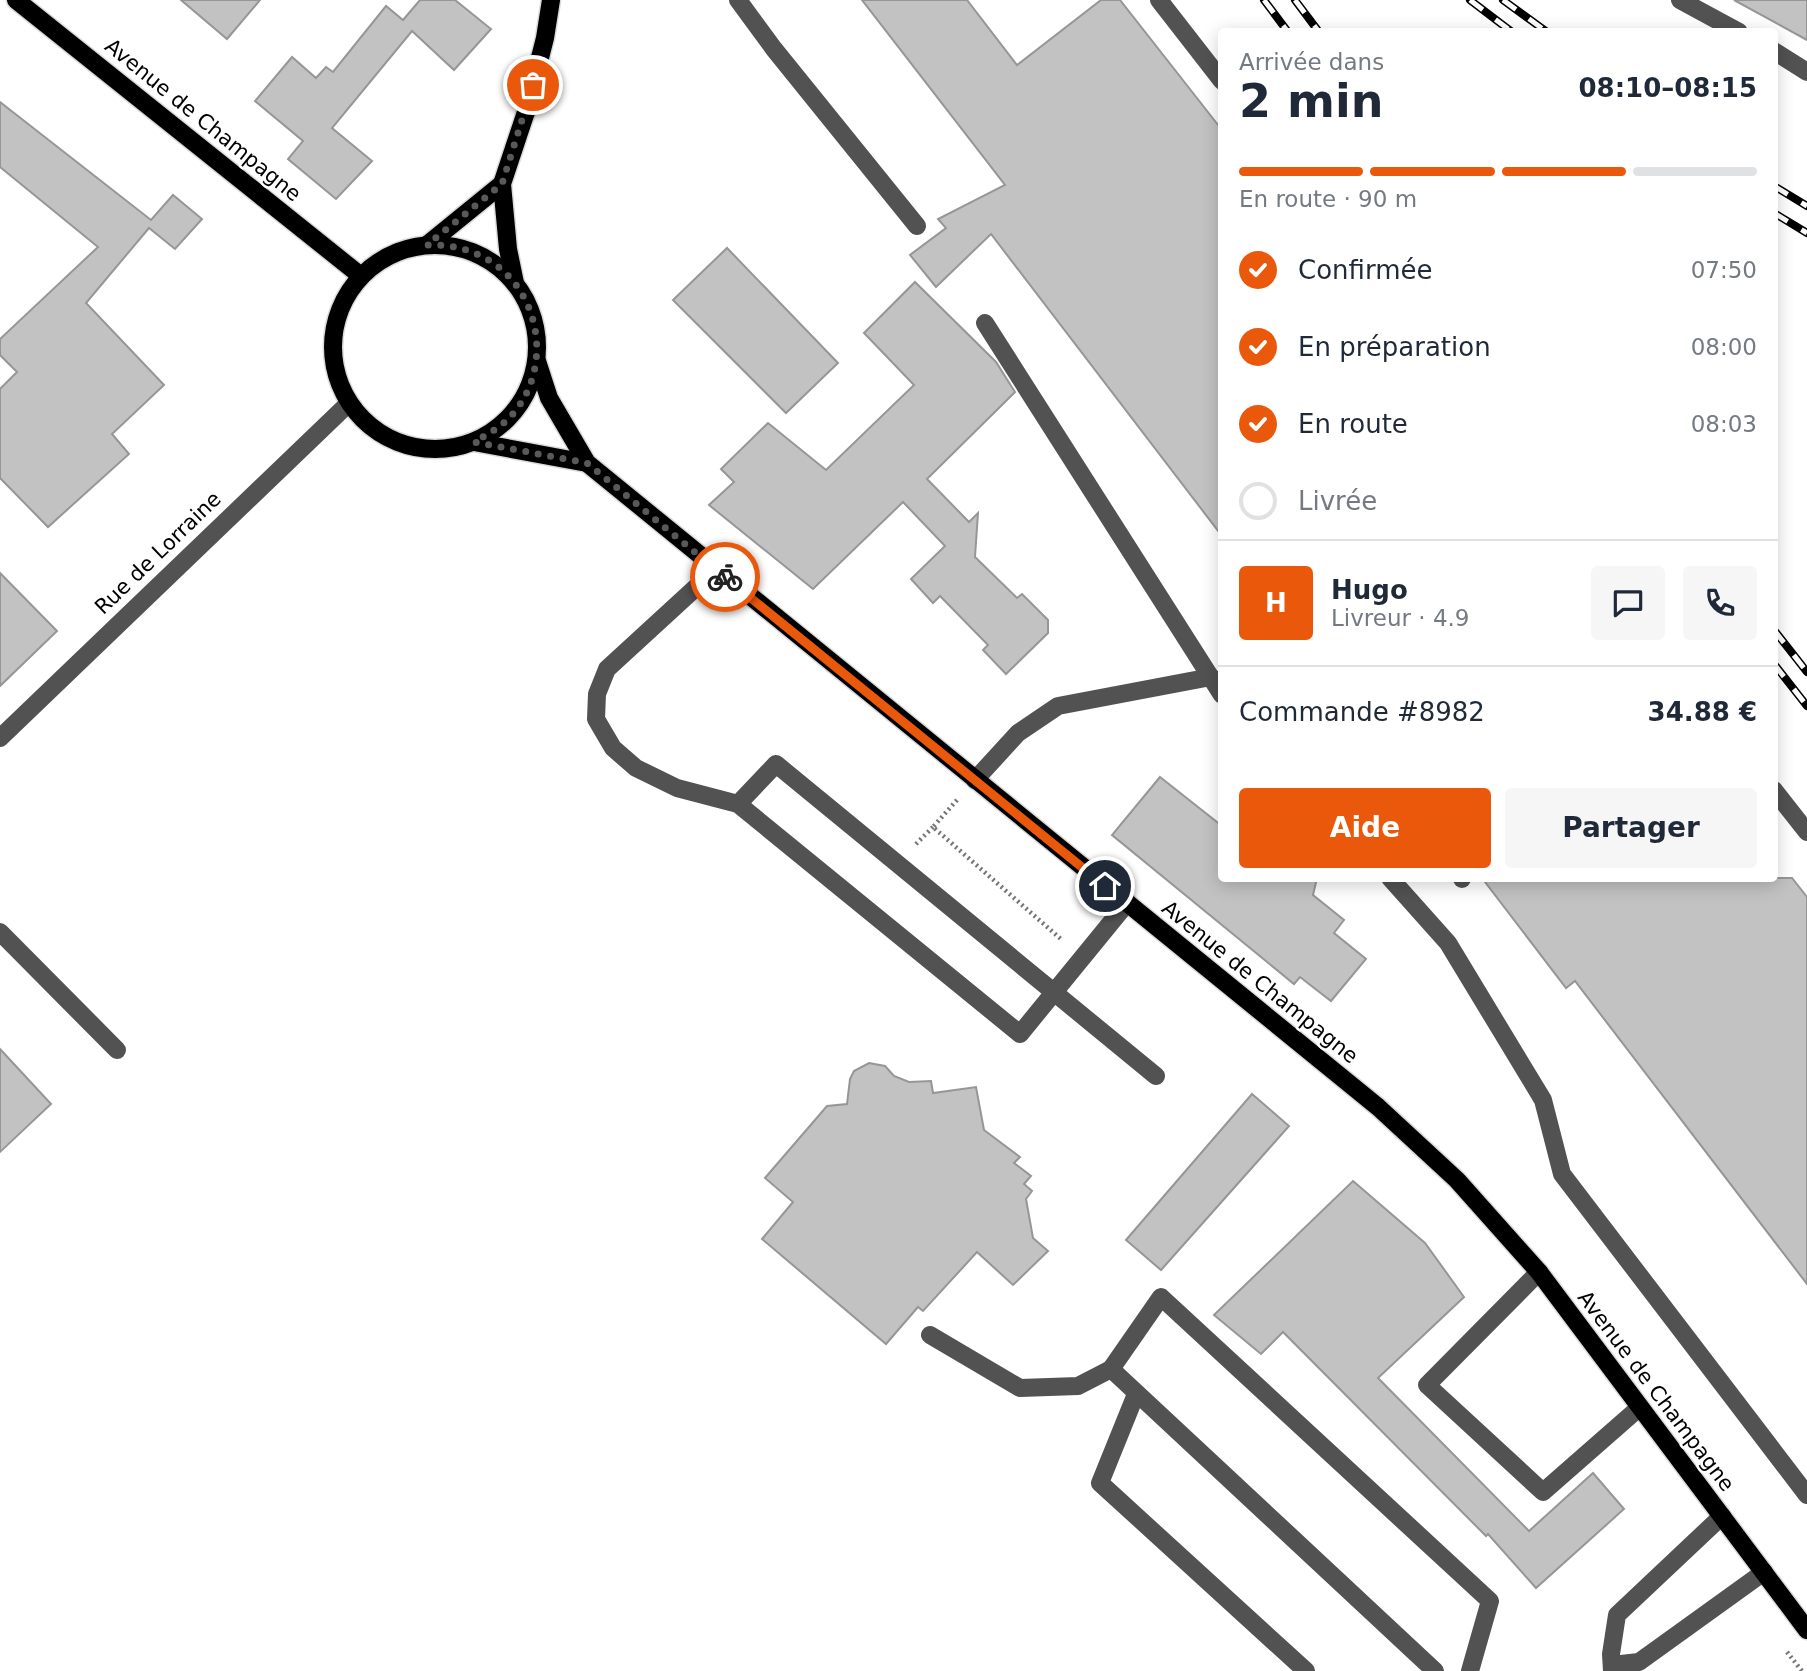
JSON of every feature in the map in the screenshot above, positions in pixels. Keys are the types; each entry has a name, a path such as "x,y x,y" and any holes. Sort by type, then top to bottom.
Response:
{"main road":[{"name":"Avenue de Champagne","path":"16,0 361,276"},
{"path":"515,284 508,249 502,184 527,109 545,38 551,0"},
{"path":"427,245 502,184"},
{"path":"427,245 452,246 476,253 498,266 515,284 530,307 537,333 537,361 530,387 516,410 498,429 474,442 447,449 419,448 391,440 368,424 349,403 335,371 333,337 342,305 361,276 380,261 403,250 427,245"},
{"name":"Avenue de Champagne","path":"537,361 549,398 587,463 1378,1107 1457,1180 1539,1272 1807,1630"},
{"name":"Avenue de Champagne","path":"474,442 587,463"}],"street":[{"path":"738,0 774,49 917,226"},
{"path":"1159,0 1218,76"},
{"path":"1680,0 1732,28"},
{"path":"1778,53 1805,70"},
{"path":"985,323 1218,688"},
{"name":"Rue de Lorraine","path":"0,738 349,403"},
{"path":"716,569 607,669 597,694 596,719 613,748 636,768 677,788 738,804 1020,1034 1126,903"},
{"path":"975,780 1018,733 1058,706 1211,677"},
{"path":"738,804 776,764 1032,977 1156,1076"},
{"path":"1778,795 1807,832"},
{"path":"1394,882 1448,943 1543,1100 1562,1174 1807,1495"},
{"path":"0,932 117,1050"},
{"path":"1539,1272 1427,1385 1543,1492 1640,1407"},
{"path":"930,1335 1020,1388 1079,1386 1111,1369 1161,1297 1490,1601 1470,1671"},
{"path":"1111,1369 1435,1671"},
{"path":"1136,1394 1100,1483 1306,1671"},
{"path":"1722,1516 1618,1615 1612,1668 1639,1662 1764,1572"}],"path":[{"path":"948,790 968,807"},
{"path":"958,799 933,827 1063,939 1032,977"},
{"path":"1786,1651 1802,1671"}],"building":[{"path":"181,0 260,0 227,39"},
{"path":"420,0 455,0 491,29 454,70 412,31 332,128 372,161 336,199 288,159 303,141 255,101 292,57 316,78 326,67 333,72 386,6 403,20"},
{"path":"862,0 967,0 1017,65 1101,0 1120,0 1218,125 1218,531 991,234 936,287 910,255 946,228 938,219 1005,185"},
{"path":"1734,0 1807,0 1807,40"},
{"path":"0,102 151,220 173,195 202,219 175,249 149,228 86,303 164,385 112,434 129,454 48,527 0,478 0,389 17,372 0,355 0,339 98,247 0,167"},
{"path":"727,248 838,363 786,413 673,300"},
{"path":"915,282 996,362 1015,392 927,479 969,522 978,513 975,557 1017,598 1022,594 1048,620 1048,633 1006,674 983,650 988,645 940,596 933,603 911,579 945,546 903,502 813,589 709,505 734,482 721,469 768,423 826,470 914,385 864,333"},
{"path":"0,573 57,631 0,686"},
{"path":"1160,777 1218,823 1218,882 1316,882 1313,895 1344,920 1334,933 1366,959 1331,1001 1300,977 1294,984 1112,835"},
{"path":"1778,878 1792,878 1807,897 1807,1284 1575,981 1566,988 1485,882 1778,882"},
{"path":"0,1049 51,1104 0,1152"},
{"path":"869,1063 885,1066 894,1076 909,1082 931,1081 933,1093 976,1087 984,1130 1020,1157 1014,1163 1031,1176 1024,1184 1032,1191 1026,1199 1033,1238 1048,1251 1013,1285 977,1252 923,1311 918,1307 886,1344 762,1239 793,1202 765,1178 827,1106 847,1104 850,1079 854,1071"},
{"path":"1252,1094 1289,1126 1161,1270 1126,1240"},
{"path":"1353,1181 1425,1243 1464,1297 1378,1378 1529,1531 1593,1473 1624,1509 1536,1588 1488,1534 1486,1536 1283,1332 1261,1354 1214,1315"}],"railway":[{"path":"1264,0 1285,28"},
{"path":"1295,0 1316,28"},
{"path":"1470,0 1507,28"},
{"path":"1503,0 1542,28"},
{"path":"1778,188 1807,206"},
{"path":"1778,215 1807,233"},
{"path":"1778,635 1807,672"},
{"path":"1778,669 1807,706"}],"way so far":[{"path":"533,85 502,184 427,245 452,246 476,253 498,266 515,284 530,307 537,333 537,361 530,387 516,410 498,429 474,442 587,463 725,577"}],"route":[{"path":"725,577 1105,886"}]}
